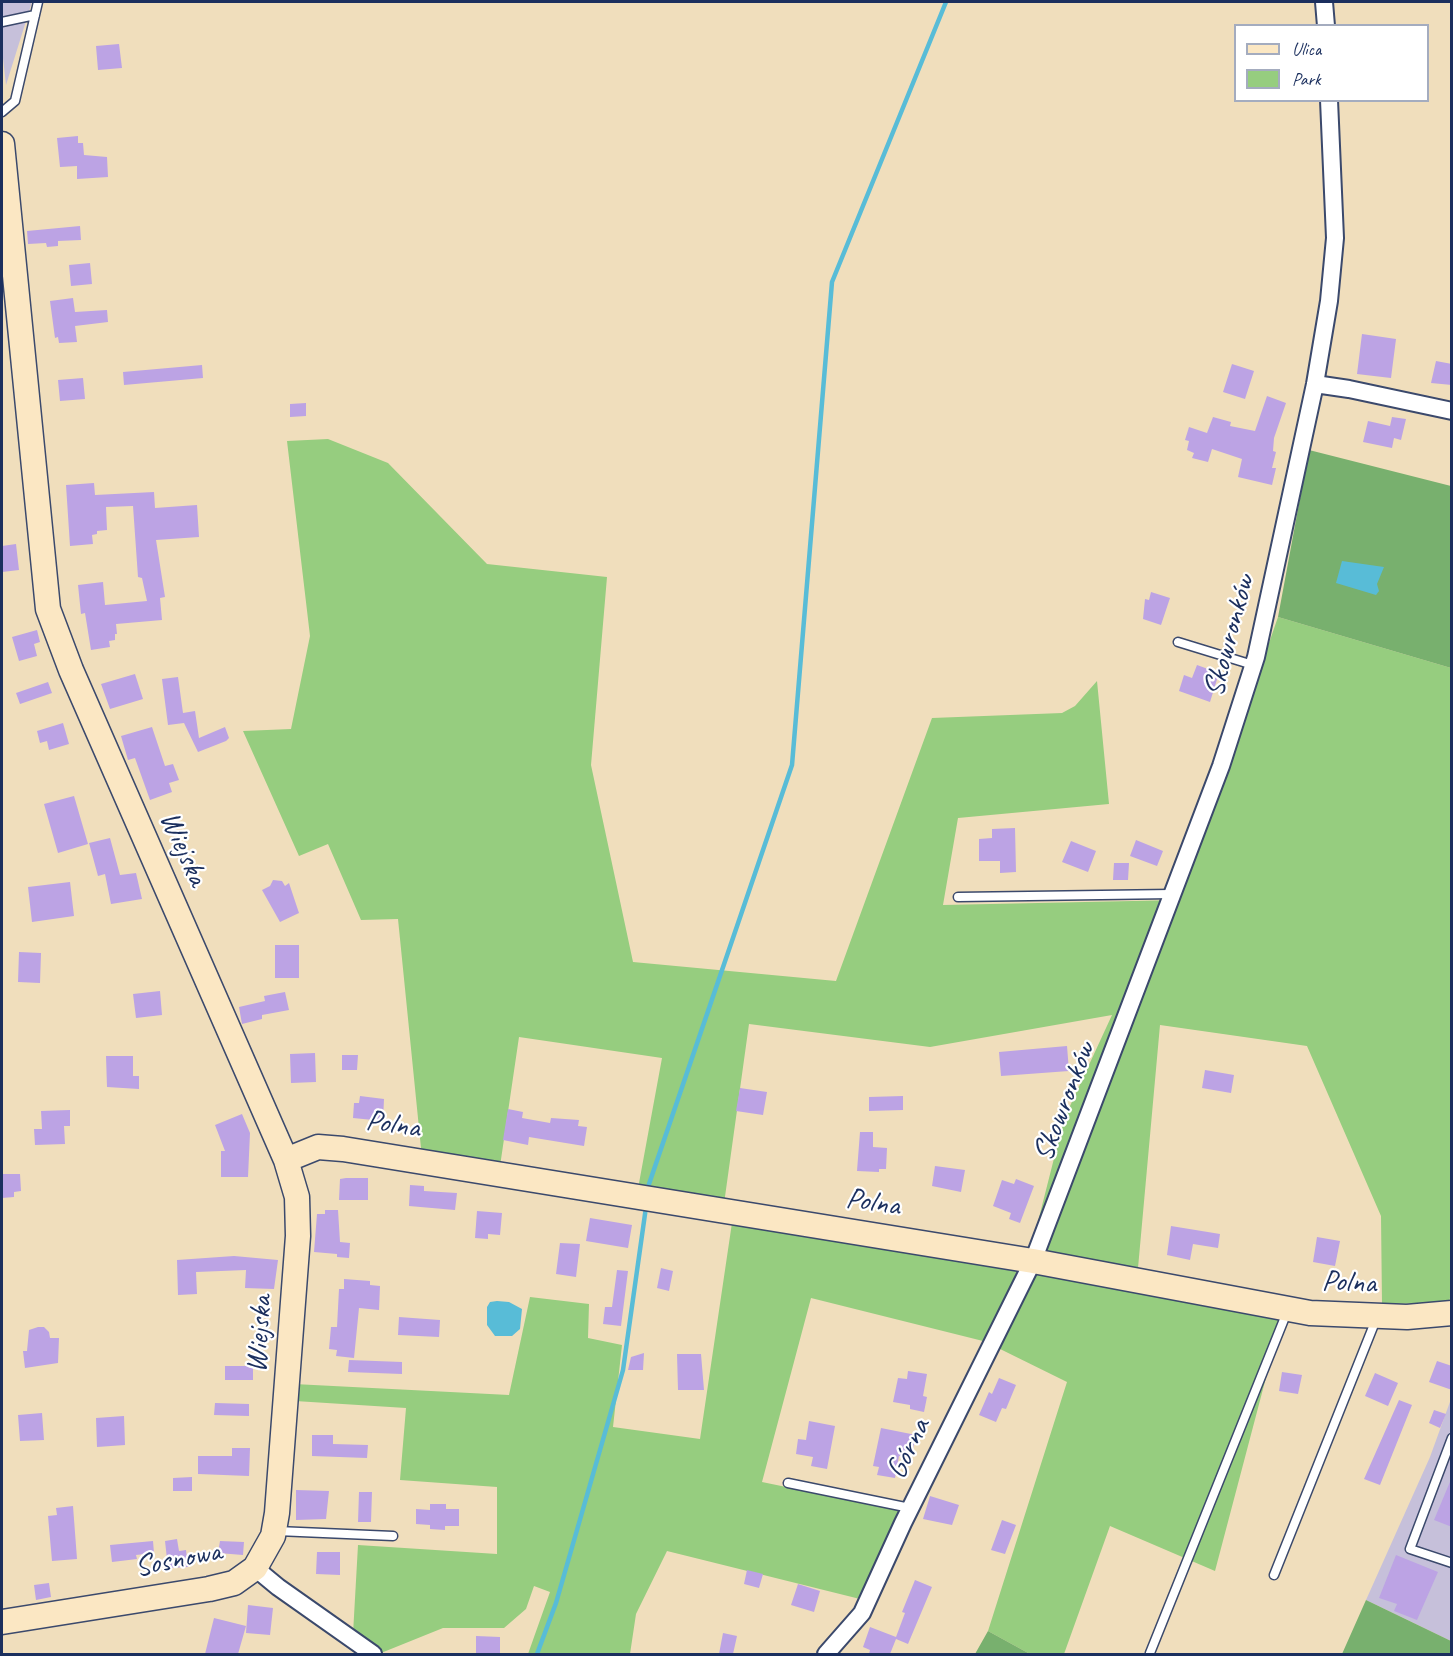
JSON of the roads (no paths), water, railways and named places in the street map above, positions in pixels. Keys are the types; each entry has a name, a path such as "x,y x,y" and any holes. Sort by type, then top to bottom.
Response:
{"street":[{"path":"1324,2 1326,24"},
{"name":"Skowronków","path":"1033,1261 1221,766 1253,665 1315,384 1329,301 1335,238 1329,102"},
{"name":"Wiejska","path":"2,144 8,283 48,609 70,670 286,1160 297,1197 298,1236 274,1531 265,1554 255,1568"},
{"path":"1315,384 1452,411"},
{"name":"Polna","path":"286,1160 318,1147 343,1149 1033,1261 1288,1309 1377,1317 1452,1313"},
{"name":"Górna","path":"826,1654 861,1612 1033,1261"},
{"name":"Sosnowa","path":"2,1622 234,1584 255,1568 278,1587 373,1654"}],"lane":[{"path":"2,112 15,101 38,2"},
{"path":"2,22 35,15"},
{"path":"1178,642 1253,665"},
{"path":"958,897 1173,894"},
{"path":"1150,1653 1288,1309"},
{"path":"1274,1575 1377,1317"},
{"path":"1452,1438 1410,1548 1452,1563"},
{"path":"788,1483 910,1508"},
{"path":"274,1531 393,1536"}],"water":[{"path":"1342,561 1384,567 1377,584 1379,591 1376,595 1336,583"},
{"path":"490,1302 509,1302 522,1309 520,1329 512,1336 495,1336 487,1325 487,1307"}],"waterway":[{"path":"649,1184 792,765 832,282 946,2"},
{"path":"537,1654 556,1603 623,1370 646,1207"}]}
